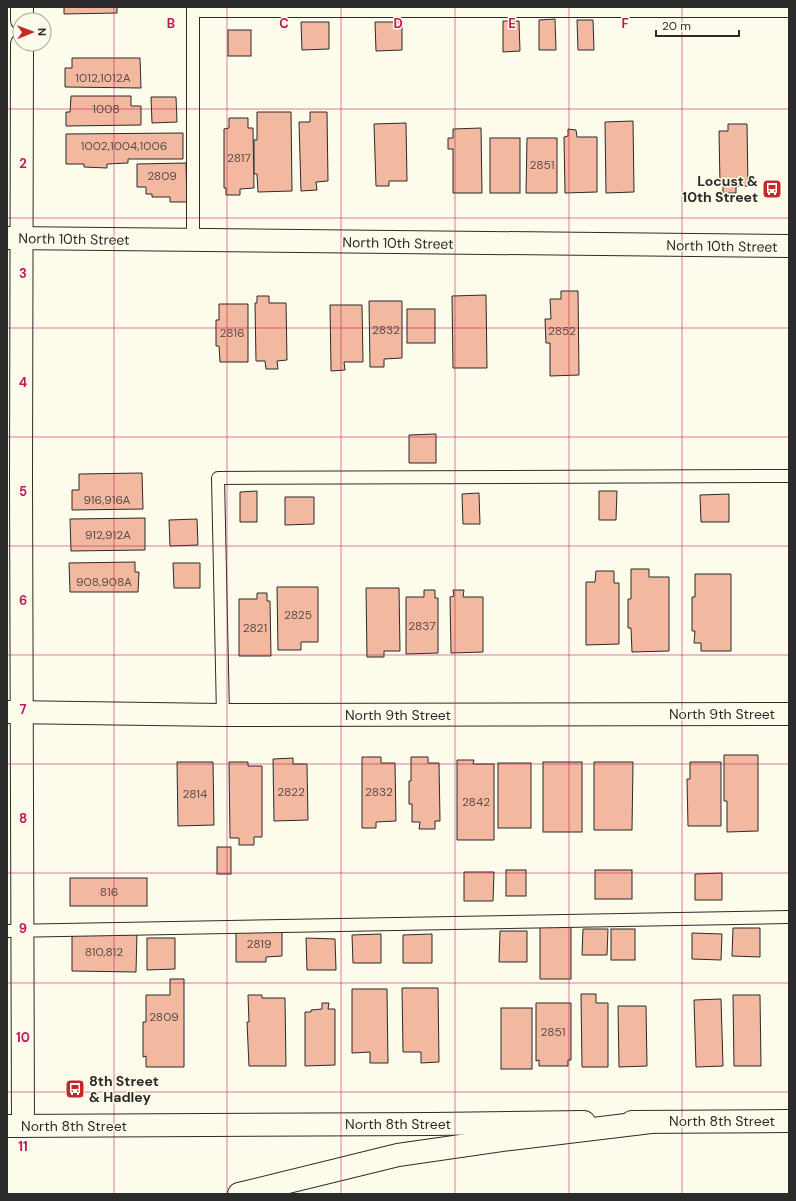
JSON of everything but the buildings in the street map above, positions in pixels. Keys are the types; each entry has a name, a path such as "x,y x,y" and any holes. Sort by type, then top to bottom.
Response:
{"main road":[{"path":"15,1126 14,238 22,52"},
{"name":"North 10th Street","path":"14,238 789,246"},
{"name":"North 9th Street","path":"14,712 222,715 789,714"},
{"name":"North 8th Street","path":"15,1126 789,1121"},
{"path":"239,1194 398,1155 510,1139 651,1122"}],"lane":[{"path":"193,241 194,9 789,11"},
{"path":"222,715 218,478 789,476"},
{"path":"15,931 789,917"}],"place":[{"name":"Locust & 10th Street","path":"772,189"},
{"name":"8th Street & Hadley","path":"75,1089"}]}
